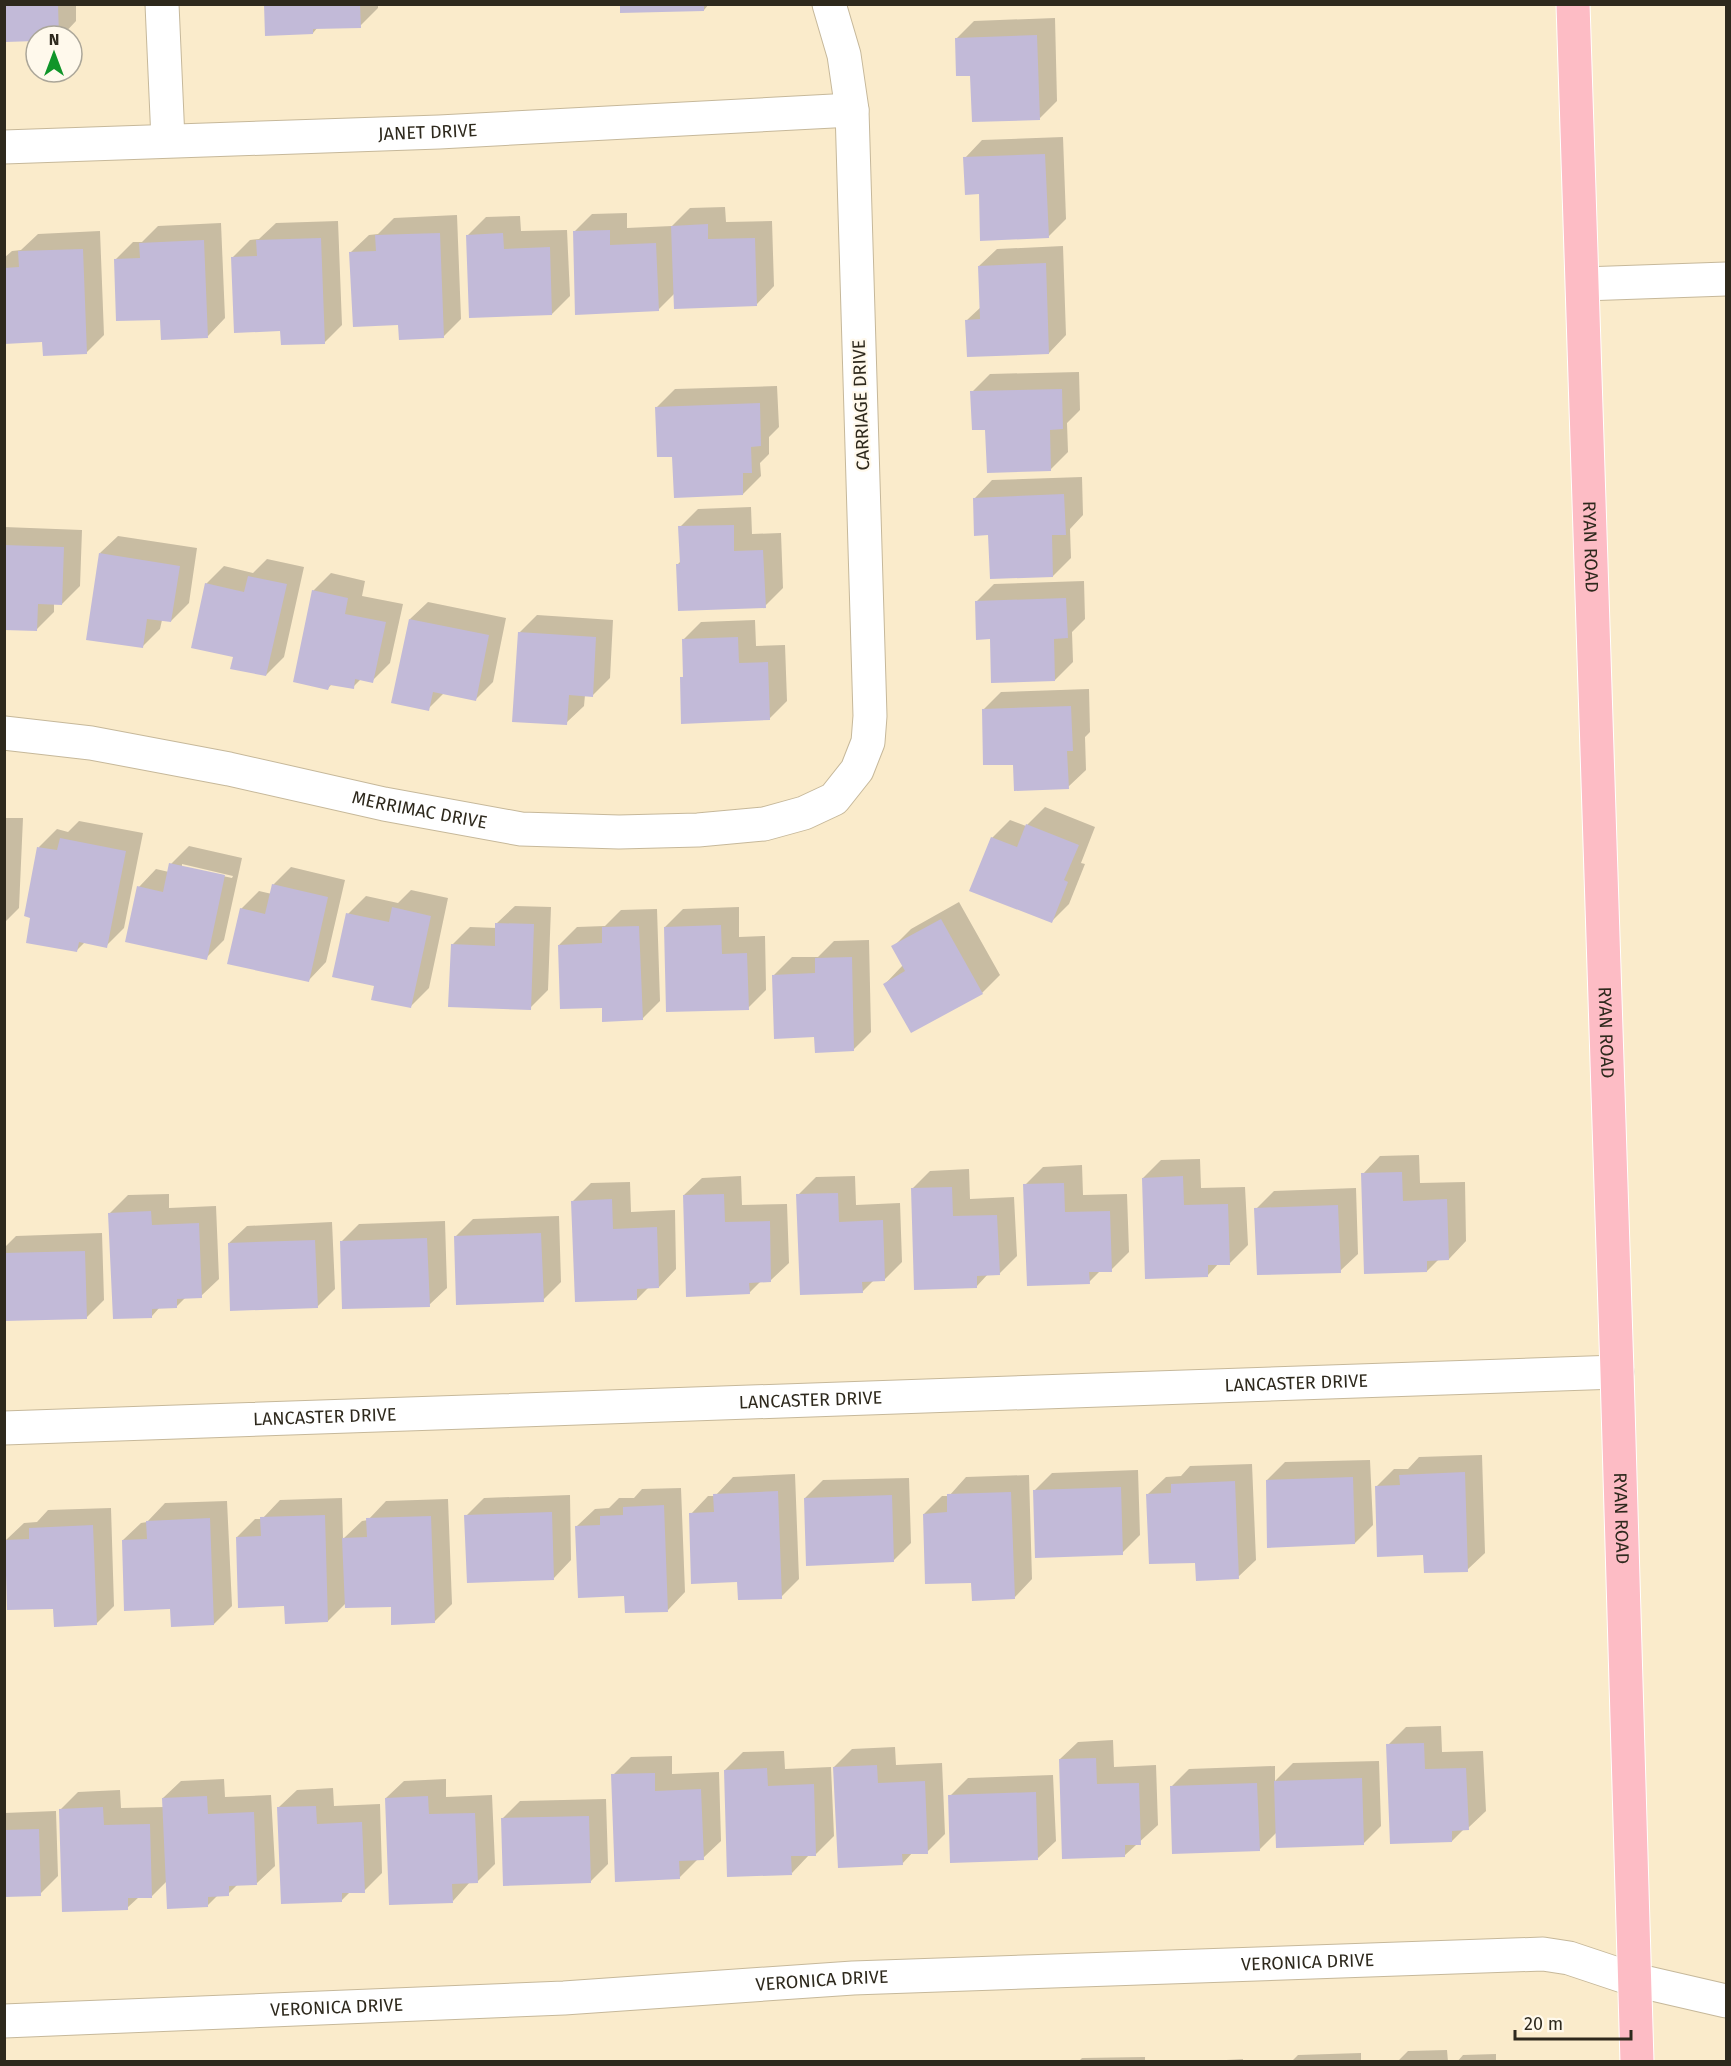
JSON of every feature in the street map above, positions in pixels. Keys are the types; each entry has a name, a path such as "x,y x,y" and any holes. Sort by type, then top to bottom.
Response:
{"main road":[{"name":"RYAN ROAD","path":"1573,4 1637,2061"}],"street":[{"path":"162,4 168,140"},
{"name":"CARRIAGE DRIVE","path":"829,4 844,55 852,110 870,716 868,742 857,770 834,799"},
{"name":"JANET DRIVE","path":"4,147 439,132 852,110"},
{"path":"1583,284 1726,279"},
{"name":"MERRIMAC DRIVE","path":"4,733 91,743 229,769 384,804 521,829 620,832 720,828 774,821 804,813 834,799"},
{"name":"LANCASTER DRIVE","path":"4,1428 1617,1372"},
{"name":"VERONICA DRIVE","path":"4,2021 564,1998 853,1978 1543,1954 1569,1958 1635,1980 1726,2001"}],"building":[{"path":"5,4 58,4 59,24 24,24 24,41 5,42"},
{"path":"264,4 360,4 361,28 313,29 313,34 265,36"},
{"path":"620,5 704,5 704,11 620,13"},
{"path":"1037,35 1040,120 972,122 970,76 956,76 955,38"},
{"path":"1045,154 1049,238 980,241 979,194 965,195 963,157"},
{"path":"708,224 708,239 755,238 757,306 674,309 671,226"},
{"path":"610,230 610,245 656,243 659,311 575,315 573,231"},
{"path":"440,233 444,338 399,340 398,325 353,327 349,252 376,251 375,235"},
{"path":"503,233 504,249 550,247 552,315 469,318 466,235"},
{"path":"321,238 325,344 281,345 280,331 234,333 231,257 257,256 256,240"},
{"path":"204,240 208,338 161,340 160,320 116,321 114,259 140,258 139,243"},
{"path":"83,249 87,354 43,356 42,342 4,344 4,268 19,267 18,251"},
{"path":"1046,263 1049,354 967,357 965,320 980,319 978,266"},
{"path":"1062,389 1063,429 1050,430 1051,471 987,473 985,430 972,430 970,391"},
{"path":"760,403 761,446 751,447 752,473 743,473 743,495 674,498 672,457 657,457 655,407"},
{"path":"1064,494 1066,535 1052,535 1053,577 990,579 988,535 974,536 973,498"},
{"path":"734,525 734,551 763,550 766,608 678,611 676,564 680,564 678,526"},
{"path":"4,545 64,547 62,605 38,604 37,631 4,630"},
{"path":"99,553 180,566 171,622 147,619 143,648 86,640"},
{"path":"248,576 287,584 266,676 230,669 233,657 191,648 205,583 244,592"},
{"path":"312,590 348,598 345,614 386,622 373,683 355,679 354,689 330,685 328,690 293,682"},
{"path":"1066,598 1068,638 1054,639 1055,681 991,683 990,639 976,640 975,601"},
{"path":"409,619 489,635 476,701 433,692 429,711 391,703"},
{"path":"518,632 596,637 593,697 569,695 567,725 512,722"},
{"path":"738,637 739,663 768,662 770,720 681,724 682,639"},
{"path":"1071,706 1073,751 1067,751 1069,789 1014,791 1013,765 983,765 982,709"},
{"path":"1026,824 1079,845 1064,880 1068,882 1052,923 969,891 991,837 1017,847"},
{"path":"60,838 126,851 107,948 79,942 77,952 26,943 30,918 24,916 37,847 57,850"},
{"path":"169,863 225,875 207,960 125,942 137,886 163,892"},
{"path":"272,884 328,897 309,982 227,964 240,908 265,914"},
{"path":"392,907 431,916 411,1008 371,1000 374,986 332,977 346,913 389,922"},
{"path":"941,919 983,994 911,1033 883,984 905,971 891,946"},
{"path":"495,923 534,924 531,1010 448,1007 451,944 495,946"},
{"path":"721,925 722,954 747,953 749,1010 666,1012 664,927"},
{"path":"639,926 643,1020 602,1022 602,1008 560,1009 558,945 602,943 602,927"},
{"path":"852,957 854,1051 815,1053 814,1037 774,1039 772,975 815,973 815,958"},
{"path":"1402,1172 1403,1201 1447,1199 1449,1260 1427,1261 1427,1272 1364,1274 1361,1173"},
{"path":"1183,1176 1184,1205 1228,1204 1230,1265 1208,1265 1208,1277 1145,1279 1142,1178"},
{"path":"1064,1183 1065,1212 1110,1211 1112,1272 1089,1272 1090,1284 1027,1286 1023,1184"},
{"path":"952,1187 953,1216 997,1215 1000,1275 977,1276 977,1288 914,1290 911,1188"},
{"path":"838,1193 839,1222 883,1220 885,1281 862,1282 863,1293 800,1295 796,1194"},
{"path":"724,1194 725,1222 770,1221 771,1282 749,1283 750,1294 686,1297 683,1195"},
{"path":"612,1199 613,1229 657,1227 659,1288 637,1289 637,1300 575,1302 571,1201"},
{"path":"1338,1205 1341,1273 1257,1275 1254,1208"},
{"path":"151,1211 152,1225 199,1223 202,1298 177,1299 177,1308 152,1309 152,1318 113,1319 108,1213"},
{"path":"541,1233 544,1302 456,1305 454,1236"},
{"path":"427,1238 430,1307 342,1309 340,1241"},
{"path":"315,1240 318,1308 230,1311 228,1243"},
{"path":"85,1251 87,1319 4,1321 4,1253"},
{"path":"1465,1472 1468,1572 1424,1573 1423,1555 1377,1557 1375,1486 1400,1485 1399,1475"},
{"path":"1353,1477 1355,1544 1267,1548 1266,1480"},
{"path":"1235,1481 1239,1579 1196,1581 1195,1563 1149,1564 1146,1494 1171,1493 1171,1484"},
{"path":"1121,1487 1123,1555 1035,1558 1033,1490"},
{"path":"778,1491 782,1599 738,1600 737,1582 691,1584 689,1513 714,1512 713,1494"},
{"path":"1011,1492 1015,1599 972,1601 971,1583 925,1584 923,1514 947,1512 947,1494"},
{"path":"892,1495 894,1562 806,1566 804,1498"},
{"path":"664,1505 668,1612 625,1613 624,1596 578,1598 575,1526 600,1525 600,1516 623,1515 623,1507"},
{"path":"552,1512 554,1580 467,1583 464,1515"},
{"path":"325,1515 328,1622 285,1624 284,1606 238,1608 236,1537 261,1536 260,1517"},
{"path":"431,1516 435,1623 391,1625 391,1607 345,1608 342,1538 367,1537 366,1518"},
{"path":"210,1518 214,1625 171,1627 170,1609 124,1611 122,1540 147,1539 146,1521"},
{"path":"93,1525 97,1625 54,1627 53,1609 7,1610 5,1540 29,1539 29,1528"},
{"path":"1424,1743 1425,1769 1466,1768 1469,1830 1452,1831 1452,1842 1390,1844 1386,1744"},
{"path":"1096,1758 1097,1784 1139,1783 1141,1845 1125,1845 1125,1857 1062,1859 1059,1759"},
{"path":"877,1765 878,1783 925,1781 928,1854 902,1854 903,1865 838,1868 833,1767"},
{"path":"767,1768 768,1786 814,1784 816,1856 791,1856 792,1875 727,1877 724,1770"},
{"path":"655,1773 655,1791 701,1789 704,1860 679,1861 680,1879 615,1882 611,1774"},
{"path":"1362,1778 1364,1845 1276,1848 1274,1781"},
{"path":"1257,1783 1260,1851 1172,1854 1170,1786"},
{"path":"1036,1792 1038,1860 950,1863 948,1795"},
{"path":"207,1796 208,1814 254,1812 257,1885 229,1886 229,1896 208,1897 208,1907 167,1909 162,1798"},
{"path":"428,1796 429,1814 475,1813 478,1883 452,1884 453,1903 389,1905 385,1798"},
{"path":"316,1806 317,1824 362,1822 365,1893 342,1893 342,1902 281,1904 277,1807"},
{"path":"103,1807 104,1825 150,1824 152,1898 128,1898 128,1910 62,1912 59,1809"},
{"path":"589,1816 591,1883 503,1886 501,1818"},
{"path":"39,1829 41,1896 4,1897 4,1830"}]}
